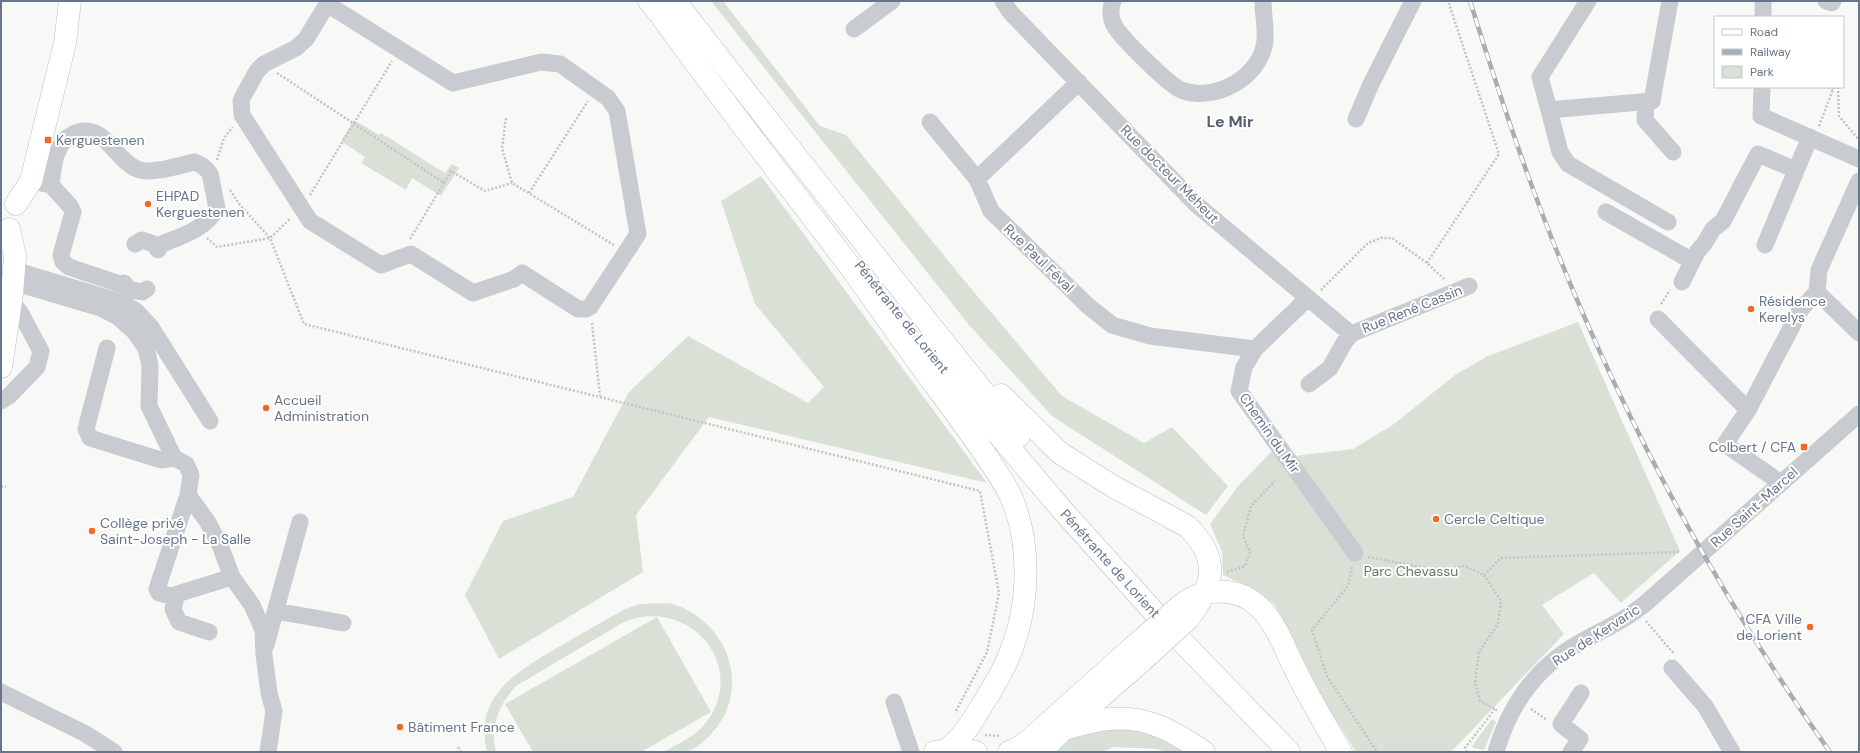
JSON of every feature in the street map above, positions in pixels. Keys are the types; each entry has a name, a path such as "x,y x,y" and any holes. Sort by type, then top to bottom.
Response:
{"main road":[{"path":"1,367 10,286 15,256 5,229 14,227 20,219 20,213 8,202 41,183 65,43 70,1"},
{"name":"Pénétrante de Lorient","path":"649,1 758,134 928,351 1063,511 1164,623 1289,752"},
{"name":"Pénétrante de Lorient","path":"675,1 852,226 887,274 1071,500 1164,623"},
{"path":"664,20 713,89 844,258 970,432 993,466 1011,498 1022,532 1024,559 1022,613 1009,657 967,730 958,741 941,751"},
{"path":"852,226 886,253 986,379 1060,453 1114,487 1187,526 1204,545 1208,560 1208,585 1202,601 1184,612 1138,654 1040,752"},
{"path":"1208,585 1243,597 1258,606 1268,618 1294,668 1342,752"},
{"path":"1009,752 1027,742 1138,654"},
{"path":"1064,729 1108,719 1124,718 1142,720 1164,728 1204,752"},
{"path":"941,751 959,749 976,752"}],"street":[{"path":"854,29 892,1"},
{"path":"1113,1 1111,11 1115,26 1163,77 1183,90 1211,94 1238,82 1256,63 1262,52 1264,40 1263,1"},
{"path":"1356,119 1371,84 1413,1"},
{"path":"1588,1 1540,78 1560,152 1568,164 1668,222"},
{"path":"1670,1 1645,120 1672,152"},
{"path":"1763,1 1763,16"},
{"path":"1826,1 1832,3 1833,1"},
{"path":"328,3 399,50 453,82 541,62 560,64 608,98 616,111 638,234 590,307 586,309 578,309 522,273 514,279 473,293 411,254 381,265 310,222 242,115 241,100 257,71 264,64 296,48 306,39 328,3"},
{"name":"Rue docteur Méheut","path":"1011,5 1079,82 1198,204 1351,334"},
{"path":"977,179 1079,82"},
{"path":"1762,88 1761,116 1859,159"},
{"path":"1549,110 1649,101"},
{"name":"Rue Paul Féval","path":"930,122 977,179 991,211 1087,305 1112,325 1150,336 1255,349"},
{"path":"135,244 142,240 154,244 157,248 208,222 217,208 210,174 203,166 194,162 142,171 130,165 100,134 85,131 73,134 62,144 41,183 70,206 73,212 61,255 63,262 69,267 125,285 128,289 140,292 147,289"},
{"path":"1765,245 1796,170 1812,138"},
{"path":"1687,271 1713,229 1723,221 1758,154 1796,170"},
{"path":"1781,483 1725,444 1748,410 1801,309 1817,292 1819,270 1859,181"},
{"path":"1606,212 1687,271"},
{"path":"1637,242 1687,271"},
{"path":"1,401 9,396 37,367 41,351 20,312 10,286"},
{"path":"10,286 123,303 136,311 151,327 210,421"},
{"path":"10,286 101,308 118,317 134,332 146,348 150,365 149,406 174,458"},
{"name":"Rue René Cassin","path":"1309,384 1330,368 1344,343 1351,334 1463,288"},
{"path":"1817,292 1859,333"},
{"name":"Chemin du Mir","path":"1310,299 1255,349 1244,367 1239,391 1355,553"},
{"path":"1658,319 1748,410"},
{"path":"107,348 86,429 90,438 162,460 174,458 186,464 191,475 188,495 157,589 159,594 171,596 232,577"},
{"name":"Rue Saint-Marcel","path":"1697,558 1859,414"},
{"path":"188,495 207,521 220,545 232,577 252,605 263,630 264,655 269,693 274,711 268,752"},
{"path":"264,655 300,522"},
{"name":"Rue de Kervaric","path":"1496,752 1502,729 1502,713 1518,699 1536,677 1553,661 1571,648 1625,618 1647,602 1697,558"},
{"path":"177,594 173,609 179,622 209,632"},
{"path":"276,611 343,623"},
{"path":"1672,668 1705,706 1732,752"},
{"path":"1,692 84,733 114,752"},
{"path":"1571,752 1580,739 1561,724 1581,693"},
{"path":"894,702 911,752"}],"path":[{"path":"1427,263 1499,154 1448,1"},
{"path":"196,229 217,247 270,238 302,208 399,50"},
{"path":"264,64 299,89 354,123 444,183"},
{"path":"1812,138 1834,88"},
{"path":"1838,88 1839,116 1859,140"},
{"path":"529,193 595,89"},
{"path":"210,174 224,138 242,115"},
{"path":"506,118 502,148 512,183 626,252"},
{"path":"398,258 451,171 485,192 512,183"},
{"path":"227,186 240,205 270,238 304,324 980,490 999,594 987,652 956,710 958,719 967,730"},
{"path":"1310,299 1368,243 1381,238 1392,238 1463,288"},
{"path":"1658,319 1659,308 1674,281 1687,271"},
{"path":"590,307 600,396"},
{"path":"1208,585 1245,566 1250,552 1243,536 1251,506 1275,481"},
{"path":"1,486 6,487"},
{"path":"1484,576 1501,558 1680,551 1697,558"},
{"path":"1377,752 1327,676 1312,630 1348,586 1355,553 1372,559 1441,571 1464,566 1484,576 1501,601 1498,624 1479,652 1475,683 1480,701 1502,713 1465,748 1467,752"},
{"path":"1651,627 1678,658 1672,668"},
{"path":"1518,699 1552,724 1561,724"},
{"path":"458,747 461,752"}],"green space":[{"path":"711,1 723,1 820,126 846,135 963,279 1062,396 1144,443 1172,427 1228,486 1206,515 1052,416 969,325"},
{"path":"354,120 379,135 381,133 445,173 452,164 459,168 441,196 412,178 406,190 361,163 365,157 341,141"},
{"path":"761,176 987,483 709,417 636,515 643,572 499,659 465,595 503,521 573,497 629,392 688,336 808,403 824,387 755,304 721,201"},
{"name":"Parc Chevassu","path":"1578,322 1680,551 1621,603 1594,573 1542,605 1564,634 1451,752 1356,752 1321,696 1289,630 1274,604 1251,588 1223,575 1222,552 1210,524 1239,485 1274,449 1294,456 1353,449 1394,424 1455,375 1488,356"},
{"path":"669,603 689,611 706,623 719,638 728,656 732,675 731,695 725,715 712,733 703,742 693,749 685,752 664,752 690,737 700,729 717,703 721,681 717,660 706,642 691,628 671,619 648,616 624,622 516,686 505,700 497,716 494,734 496,752 487,752 484,732 487,715 493,700 502,687 515,675 544,655 623,610 639,604"},
{"path":"657,617 711,712 641,752 533,752 505,704"},
{"path":"1492,719 1496,722 1484,750 1473,748 1472,746"},
{"path":"1120,724 1159,732 1192,752 1167,752 1157,749 1114,747 1102,752 1050,752 1078,732"}],"railway":[{"path":"1470,1 1509,121 1541,210 1580,307 1610,374 1642,439 1711,568 1789,692 1830,752"}],"place":[{"name":"Kerguestenen","path":"48,140"},
{"name":"EHPAD Kerguestenen","path":"148,204"},
{"name":"Résidence Kerelys","path":"1751,309"},
{"name":"Accueil Administration","path":"266,408"},
{"name":"Colbert / CFA","path":"1804,447"},
{"name":"Cercle Celtique","path":"1436,519"},
{"name":"Collège privé Saint-Joseph - La Salle","path":"92,531"},
{"name":"CFA Ville de Lorient","path":"1810,627"},
{"name":"Bâtiment France","path":"400,727"}],"district":[{"name":"Le Mir","path":"1230,121"}]}
